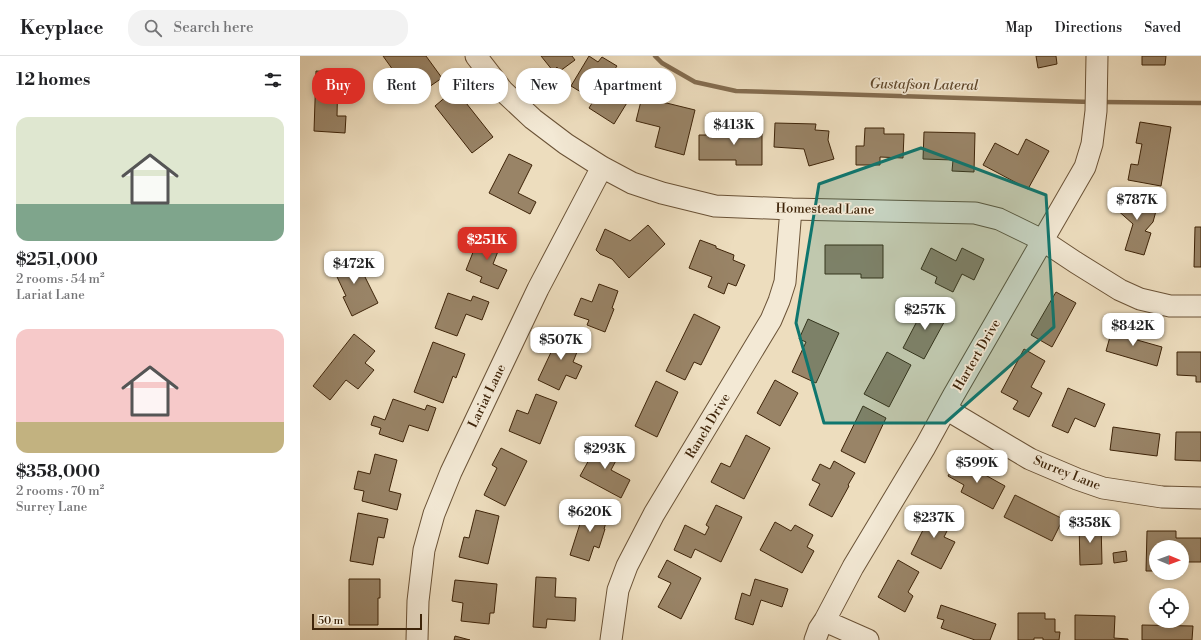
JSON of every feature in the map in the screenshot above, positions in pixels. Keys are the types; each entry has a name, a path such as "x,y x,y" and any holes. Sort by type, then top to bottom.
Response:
{"street":[{"name":"Homestead Lane","path":"476,56 503,91 532,120 602,167 632,183 662,193 715,206 975,213 998,219 1042,240 1120,290 1140,299 1170,306 1201,306"},
{"name":"Hartert Drive","path":"815,640 818,629 825,620 853,567 925,447 1085,167 1092,144 1097,103 1097,56"},
{"name":"Lariat Lane","path":"417,640 418,601 424,550 434,514 454,465 538,289 602,167"},
{"name":"Ranch Drive","path":"610,640 618,590 627,566 654,514 771,320 779,301 785,282 791,209"},
{"name":"Surrey Lane","path":"946,409 1030,459 1077,479 1103,488 1162,497 1201,498"},
{"path":"825,620 868,640"}],"highlighted area":[{"path":"921,148 1046,195 1054,327 945,423 824,423 796,323 819,184"}],"building":[{"path":"383,56 426,56 439,74 439,80 431,86 431,68 392,68"},
{"path":"541,56 572,56 575,60 564,68 551,68"},
{"path":"589,56 598,62 602,57 617,66 616,68 582,68"},
{"path":"1036,56 1056,56 1057,64 1038,68"},
{"path":"1142,56 1166,56 1165,65 1142,65"},
{"path":"579,73 579,91 571,86"},
{"path":"439,103 439,104 467,104 493,137 472,153 435,106"},
{"path":"315,104 337,104 337,116 346,116 345,133 314,131"},
{"path":"592,104 626,104 614,124 589,108"},
{"path":"640,104 671,104 695,110 684,155 655,147 660,127 636,121"},
{"path":"1140,122 1171,127 1161,186 1128,180 1131,164 1138,165 1142,144 1136,143"},
{"path":"775,123 816,124 815,130 829,131 828,140 834,159 809,166 804,149 774,147"},
{"path":"736,124 762,124 762,165 736,165 736,160 699,160 699,135 736,135"},
{"path":"865,128 884,128 884,134 904,134 903,158 880,157 880,165 856,165 856,146 864,146"},
{"path":"924,132 975,133 974,172 952,171 953,160 923,159"},
{"path":"1026,139 1049,151 1028,189 983,165 995,143 1018,155"},
{"path":"509,154 532,165 518,193 536,202 530,214 489,193"},
{"path":"1131,190 1156,211 1153,222 1145,231 1151,233 1144,255 1125,250 1133,224 1115,208"},
{"path":"648,225 665,244 629,278 612,259 600,254 596,250 605,229 630,241"},
{"path":"1195,227 1201,227 1201,267 1194,267"},
{"path":"481,232 502,241 493,264 507,270 498,289 480,282 482,277 466,270"},
{"path":"700,240 734,255 733,260 745,265 736,286 728,283 724,294 708,287 712,277 689,268"},
{"path":"825,245 883,245 883,278 861,278 861,274 825,274"},
{"path":"931,248 956,261 962,248 984,259 974,280 962,274 953,292 935,283 937,277 921,269"},
{"path":"353,253 378,303 352,316 343,297 346,296 331,264"},
{"path":"599,284 618,291 612,308 614,309 605,332 587,325 589,320 574,315 581,298 592,302"},
{"path":"1056,292 1076,303 1052,347 1031,335"},
{"path":"448,293 471,301 473,296 489,302 482,320 466,314 457,336 435,328"},
{"path":"926,304 948,315 924,359 903,348"},
{"path":"694,314 720,327 701,365 694,362 685,380 666,371"},
{"path":"808,319 839,333 816,383 792,372 806,342 799,339"},
{"path":"1113,326 1132,332 1130,338 1162,347 1157,366 1106,351"},
{"path":"557,331 581,342 573,362 582,366 576,379 566,375 559,390 538,380 553,348 550,347"},
{"path":"354,334 375,351 365,363 374,370 358,389 346,380 330,400 313,386"},
{"path":"433,342 465,354 456,378 453,376 443,403 414,392"},
{"path":"1024,349 1045,361 1031,387 1042,393 1029,417 1013,409 1018,401 1001,392"},
{"path":"887,352 911,365 889,407 864,394"},
{"path":"1177,352 1201,352 1201,382 1196,382 1196,376 1177,375"},
{"path":"775,380 798,393 780,426 757,413"},
{"path":"656,381 678,392 657,437 635,426"},
{"path":"1068,388 1105,404 1095,427 1075,418 1068,433 1052,426"},
{"path":"536,394 557,402 540,444 509,431 517,410 528,414"},
{"path":"393,399 425,410 427,405 436,408 428,431 409,425 403,442 379,434 381,428 371,425 374,416 385,420"},
{"path":"863,406 886,418 865,463 841,451"},
{"path":"1113,427 1160,434 1157,456 1110,450"},
{"path":"1176,432 1201,432 1201,461 1175,460"},
{"path":"746,435 770,448 744,499 711,482 721,463 730,467"},
{"path":"600,440 621,451 611,470 630,480 621,498 580,476"},
{"path":"501,448 527,461 505,506 484,495 497,468 492,465"},
{"path":"375,454 397,460 389,491 401,494 397,510 362,501 364,491 354,489 358,471 370,474"},
{"path":"958,458 1005,486 993,509 961,492 964,485 948,476"},
{"path":"834,461 855,473 832,517 809,505 820,484 812,480 820,464 830,469"},
{"path":"1015,495 1063,519 1052,541 1004,517"},
{"path":"586,505 609,513 599,548 594,546 589,561 570,555"},
{"path":"716,505 742,517 721,562 695,549 691,558 674,550 685,525 705,535 709,527 706,525"},
{"path":"929,506 953,519 944,537 955,542 941,569 911,554 923,530 919,528"},
{"path":"476,510 499,516 488,564 459,557 464,537 469,538"},
{"path":"358,513 388,519 384,538 378,537 373,565 350,561"},
{"path":"775,522 791,531 795,525 813,535 807,547 814,551 802,573 760,550"},
{"path":"1101,522 1102,564 1080,565 1079,523"},
{"path":"1147,531 1176,531 1176,538 1201,538 1201,562 1189,562 1189,540 1149,540 1149,571 1146,571"},
{"path":"1126,551 1127,561 1114,563 1113,553"},
{"path":"667,560 701,578 681,619 658,607 671,583 658,577"},
{"path":"898,560 919,572 908,592 913,596 905,612 878,597"},
{"path":"536,577 556,578 555,597 576,598 575,621 547,619 546,628 533,627"},
{"path":"349,579 380,579 378,625 349,625"},
{"path":"755,579 788,589 782,607 761,600 753,625 735,619 742,593 750,596"},
{"path":"455,580 497,584 494,613 490,613 489,624 461,621 463,603 452,601"},
{"path":"941,605 996,624 990,640 975,640 941,628 944,620 937,618"},
{"path":"1018,613 1045,613 1045,619 1055,619 1055,632 1060,632 1059,640 1043,640 1043,638 1034,638 1034,640 1018,640"},
{"path":"1075,615 1115,616 1114,638 1128,640 1075,640"},
{"path":"1142,625 1149,625 1149,628 1189,628 1189,626 1193,626 1192,640 1142,640"},
{"path":"455,636 470,640 454,640"}],"waterway":[{"name":"Gustafson Lateral","path":"655,56 662,63 695,82 736,91 1091,102"},
{"name":"Gustafson Lateral","path":"1101,102 1201,103"}]}
